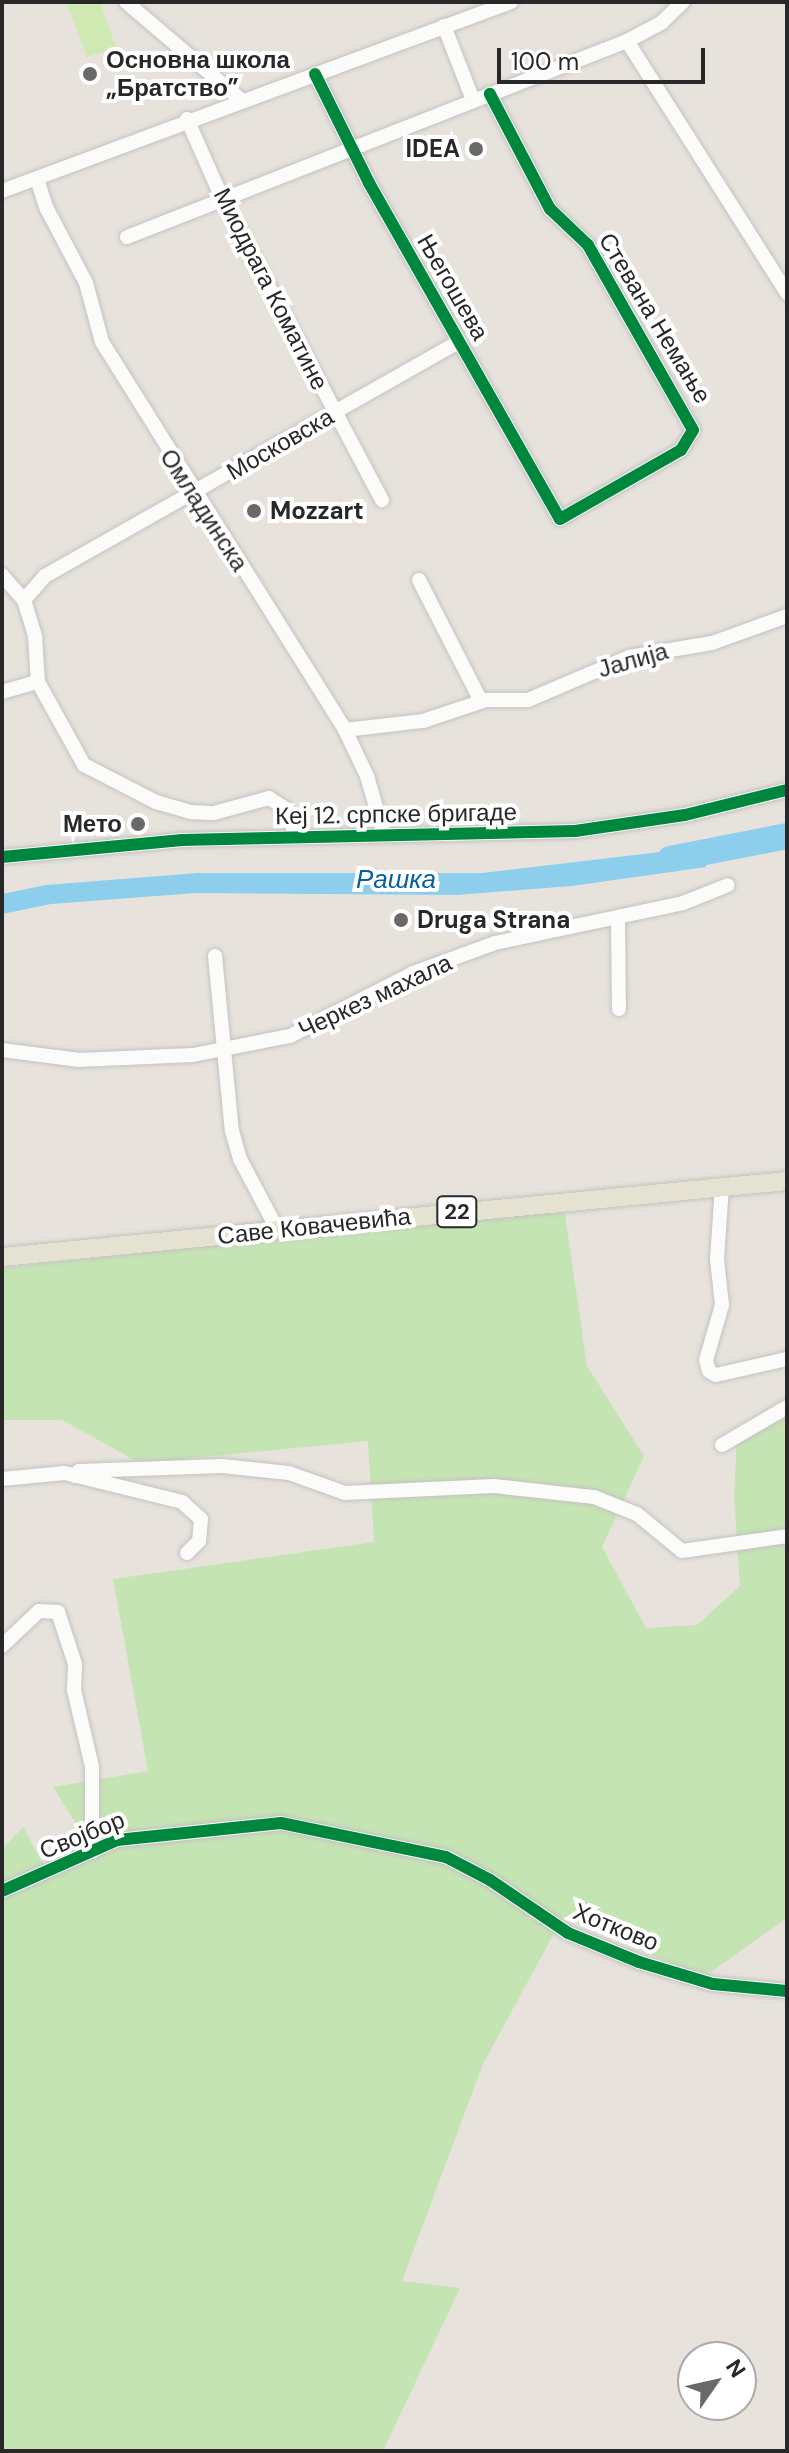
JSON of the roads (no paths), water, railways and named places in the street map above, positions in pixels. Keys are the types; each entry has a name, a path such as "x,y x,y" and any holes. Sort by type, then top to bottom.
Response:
{"main road":[{"name":"Саве Ковачевића","path":"2,1257 787,1181"}],"street":[{"path":"126,2 241,100"},
{"path":"2,191 187,119 511,2"},
{"path":"127,237 627,41 662,22 683,2"},
{"path":"444,26 473,100"},
{"path":"627,41 787,293"},
{"name":"Његошева","path":"315,74 459,342 560,519"},
{"name":"Стевана Немање","path":"490,94 550,209 588,245 693,430 681,450 560,519"},
{"name":"Миодрага Коматине","path":"187,119 222,198 382,500"},
{"name":"Омладинска","path":"37,179 47,209 86,283 102,342 345,730 367,776 384,835"},
{"name":"Московска","path":"24,600 38,581 459,342"},
{"path":"2,575 24,600 35,637 38,682 2,692"},
{"path":"419,580 481,701"},
{"name":"Јалија","path":"345,730 423,721 481,701 528,700 629,657 712,643 787,616"},
{"name":"Кеј 12. српске бригаде","path":"38,682 80,761 167,807 203,814 269,798 286,809 296,837"},
{"name":"Кеј 12. српске бригаде","path":"2,857 102,845 575,831 685,815 787,790"},
{"name":"Черкез махала","path":"2,1050 79,1060 224,1049 290,1036 413,973 495,943 683,903 728,885"},
{"path":"618,917 619,1009"},
{"path":"215,956 232,1131 240,1159 277,1229"},
{"path":"722,1186 717,1259 722,1305 706,1360 709,1371 716,1375 787,1359"},
{"path":"722,1445 787,1407"},
{"path":"75,1476 79,1471 222,1466 289,1473 345,1493 439,1485 594,1497 637,1514 682,1551 787,1536"},
{"path":"2,1479 36,1472 75,1476 182,1502 201,1519 199,1541 187,1553"},
{"name":"Својбор","path":"2,1646 39,1611 49,1607 58,1612 71,1647 74,1690 92,1767 92,1852"},
{"name":"Својбор","path":"2,1891 117,1840 182,1830 281,1823 446,1857"},
{"name":"Хотково","path":"446,1857 490,1880 568,1933 639,1962 713,1984 787,1991"}],"water":[{"path":"702,847 706,867 572,886 456,895 196,893 51,904 2,914 2,894 46,885 198,873 482,873"}],"waterway":[{"name":"Рашка","path":"670,859 787,836"}],"place":[{"name":"Основна школа „Братство”","path":"90,74"},
{"name":"IDEA","path":"476,149"},
{"name":"Mozzart","path":"254,511"},
{"name":"Мето","path":"138,824"},
{"name":"Druga Strana","path":"401,920"}]}
